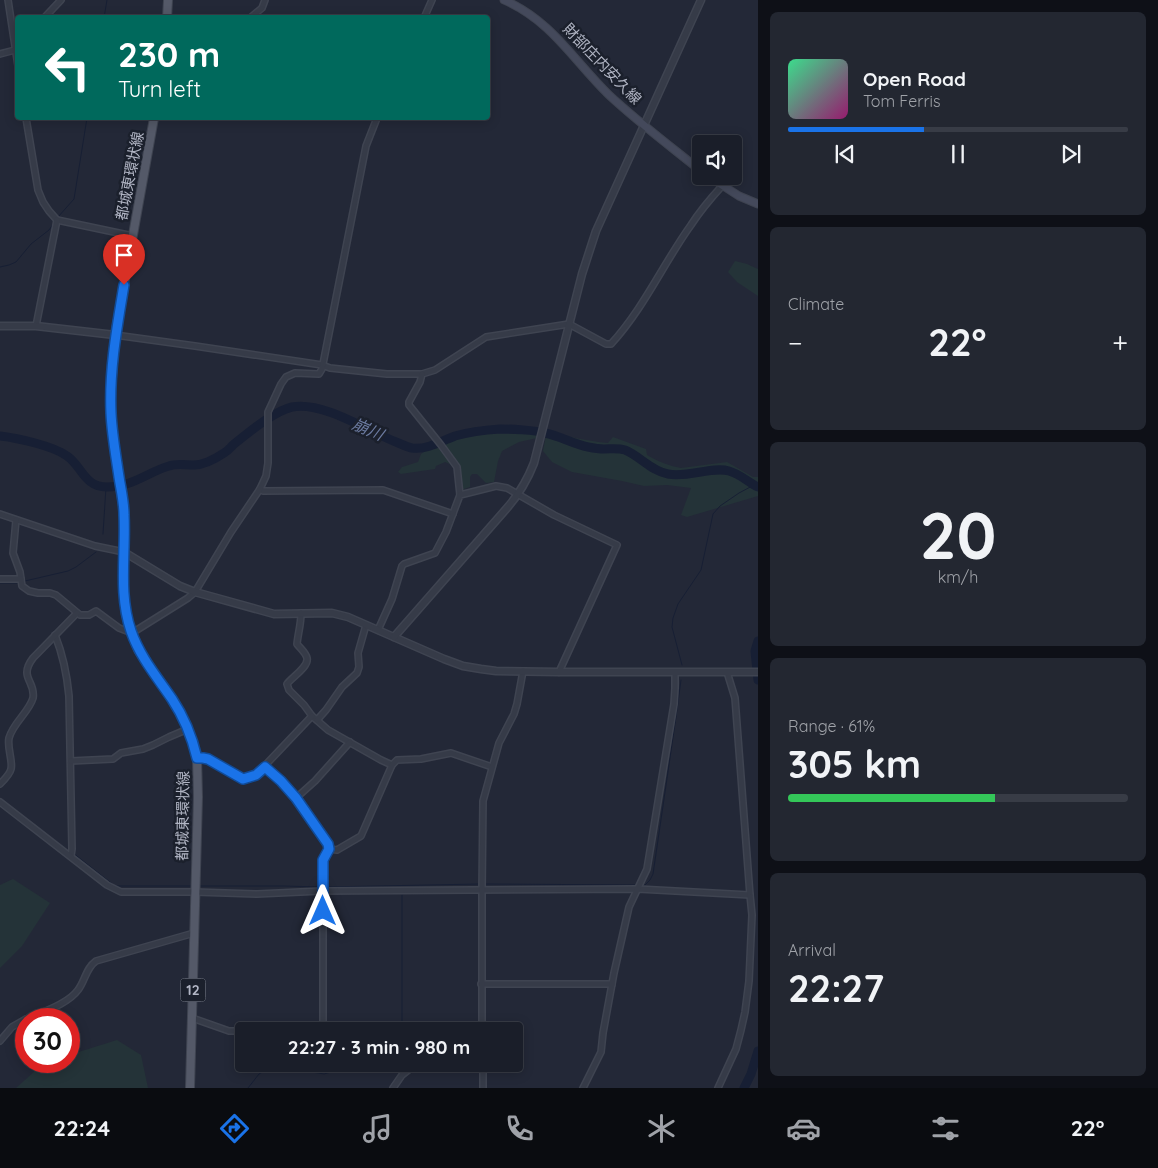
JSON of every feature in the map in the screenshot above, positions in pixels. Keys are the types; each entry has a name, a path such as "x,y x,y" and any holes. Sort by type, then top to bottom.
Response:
{"main road":[{"path":"167,15 168,0"},
{"name":"財部庄内安久線","path":"504,0 526,12 547,28 607,93 692,164"},
{"name":"都城東環状線","path":"154,120 115,335 111,400 113,437 124,513 123,573 126,615 138,650 173,701 188,729 197,758 198,788 190,1088"},
{"path":"722,186 758,204"}],"street":[{"path":"8,0 15,40"},
{"path":"47,15 61,0"},
{"path":"254,15 262,8 265,0"},
{"path":"425,15 432,0"},
{"path":"394,637 519,494 530,474 582,274 596,231 702,0"},
{"path":"0,54 15,46"},
{"path":"26,120 38,190 43,202 57,220 132,236"},
{"path":"16,520 13,553 22,586 29,591 56,595 77,613 85,615 96,611 119,628 132,633 195,592 230,532 260,489 266,476 268,463 268,412 281,384 286,377 295,373 319,374 322,369 365,150 376,120"},
{"path":"0,326 36,326 115,335 330,368 387,374 422,374 435,370 486,337 570,324 606,344 611,344 631,322 690,226 722,186"},
{"path":"36,326 57,220"},
{"path":"378,630 392,598 402,566 435,553 446,532 460,496 457,467 409,405 422,374"},
{"path":"460,496 496,486 507,488 554,515 617,545 559,672"},
{"path":"260,489 263,491 382,490 453,514"},
{"path":"0,514 95,546 124,552 180,586 195,592 266,613 282,615 332,613 348,617 463,666 496,671 758,672"},
{"path":"0,579 21,579"},
{"path":"0,784 12,768 8,746 10,736 32,700 32,689 26,674 27,666 77,613"},
{"path":"300,613 301,626 297,644 307,656 307,661 304,667 287,684 289,690 312,716 328,730 392,765"},
{"path":"317,720 342,687 357,673 359,667 358,653 366,625"},
{"path":"55,636 62,652 67,680 71,761 71,856"},
{"path":"482,1022 483,801 499,742 514,714 523,671"},
{"path":"583,1088 601,1052 612,984 629,907 647,870 674,704 675,672"},
{"path":"718,1088 736,1049 745,1012 749,980 752,914 736,698 727,672"},
{"path":"197,758 208,759 243,779 256,775 312,716"},
{"path":"71,761 113,759 121,753 143,749 188,729"},
{"path":"296,798 315,781 350,742"},
{"path":"329,849 337,850 361,836 392,765 397,760 421,759 452,753 492,767"},
{"path":"265,767 296,798 328,844 329,849 323,860 322,885 323,1022"},
{"path":"0,802 107,885 121,892 195,888 257,894 638,889 750,895"},
{"path":"51,1008 73,996 82,985 88,970 96,960 194,933"},
{"path":"481,984 612,984"},
{"path":"192,1018 229,1030 235,1030"},
{"path":"0,1041 15,1025"},
{"path":"393,1088 405,1072"},
{"path":"483,1072 483,1088"}],"shaded area":[{"path":"735,261 758,269 758,296 737,282 728,272"},
{"path":"526,428 539,429 537,438 519,442 502,451 494,482 486,483 477,474 472,474 470,477 470,487 461,490 457,474 452,465 445,462 436,466 435,469 401,474 398,472 402,467 418,462 421,454 425,451 457,437 483,432"},
{"path":"547,430 562,435 608,443 613,437 646,449 647,455 681,468 727,462 753,477 758,477 758,496 687,517 681,515 691,488 667,485 644,486 572,472 552,462 543,451"},
{"path":"13,879 50,903 22,946 0,968 0,885"},
{"path":"117,1040 141,1055 148,1088 16,1088 33,1073 80,1073 80,1052"}],"waterway":[{"path":"104,15 107,0"},
{"path":"58,217 74,199 87,120"},
{"path":"0,267 16,262 31,244 49,230 54,223"},
{"name":"崩川","path":"0,436 45,446 61,452 72,460 93,484 107,487 124,485 172,465 198,465 210,461 227,451 277,413 292,407 304,406 317,408 345,418 412,448 429,446 455,436 477,431 500,429 535,431 551,434 588,447 625,450 656,470 668,474 684,475 715,470 729,471 758,487"},
{"path":"682,665 672,627 673,618 678,604 701,570 713,514 720,506 754,485"},
{"path":"103,534 106,487"},
{"path":"25,581 68,571 96,552"},
{"path":"0,583 17,583"},
{"path":"758,641 755,651 758,680"},
{"path":"641,885 645,885 653,874 681,680"},
{"path":"0,799 69,851"},
{"path":"73,853 115,886 193,886"},
{"path":"324,887 480,884"},
{"path":"484,884 637,885"},
{"path":"199,886 320,887"},
{"path":"402,895 402,1022"},
{"path":"744,1088 751,1074 758,1051"},
{"path":"248,1088 262,1072"},
{"path":"313,1072 324,1074 331,1072"}],"route":[{"path":"124,285 115,335 111,414 124,513 123,573 126,615 138,650 173,701 188,729 197,758 208,759 243,779 256,775 265,767 296,798 328,844 329,849 323,860 323,911"}]}
